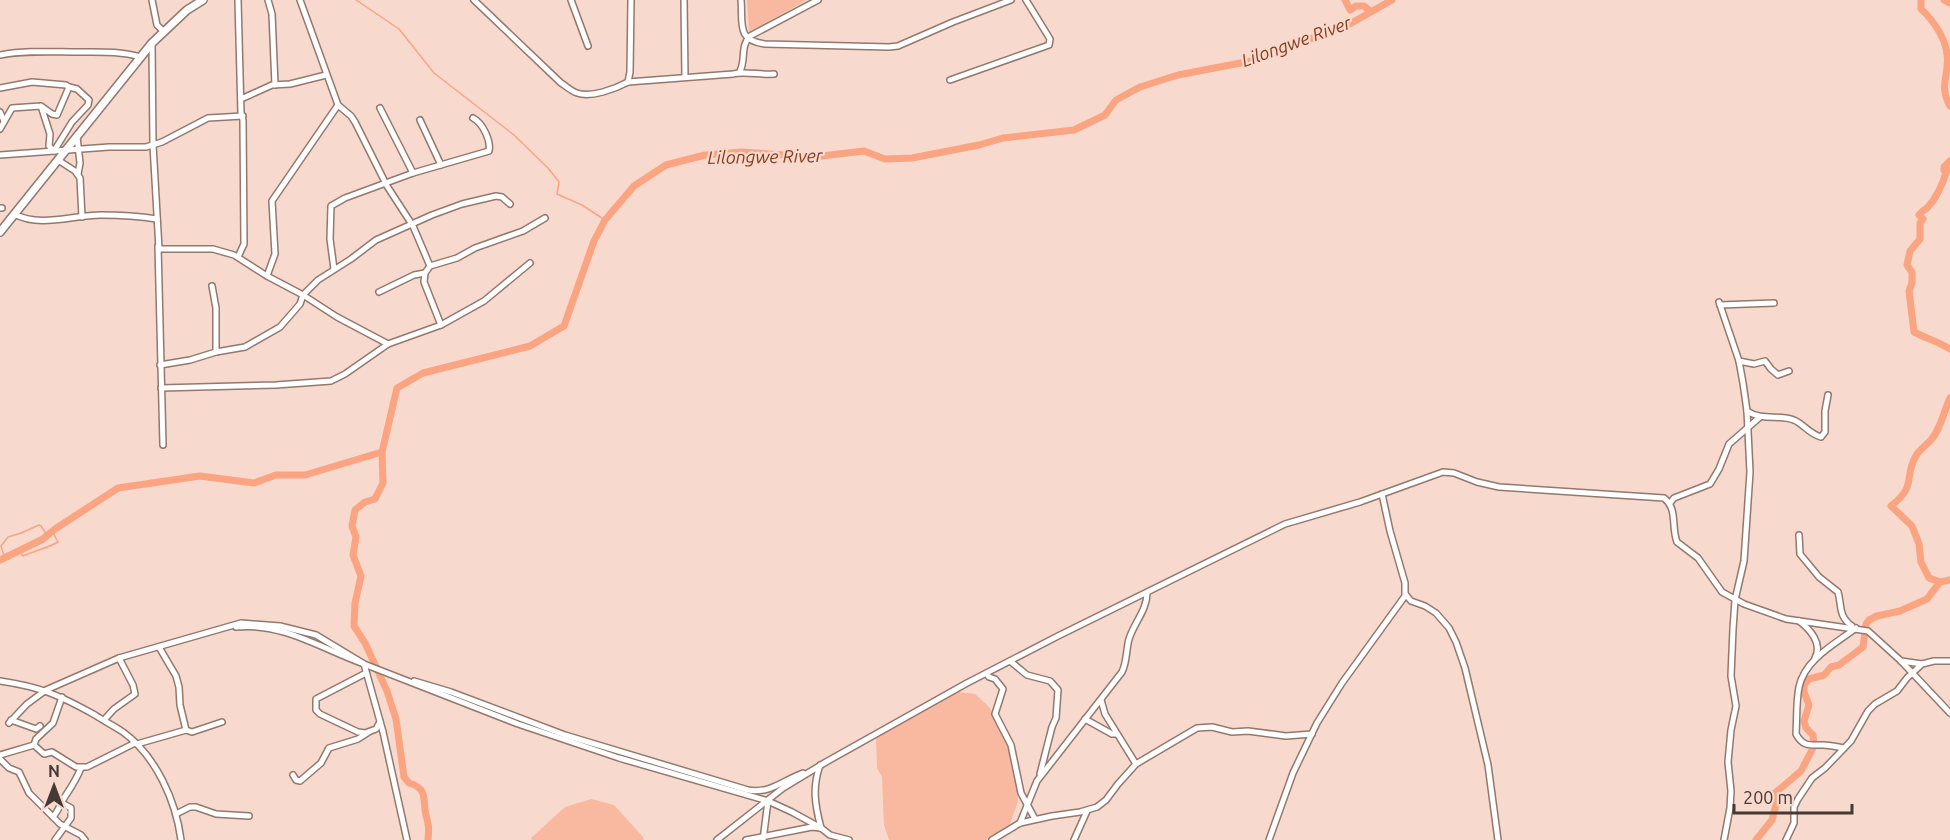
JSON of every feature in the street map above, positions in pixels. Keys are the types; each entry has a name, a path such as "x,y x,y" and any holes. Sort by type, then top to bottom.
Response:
{"main road":[{"path":"1,229 152,43 202,0"}],"street":[{"path":"152,0 157,25 164,31"},
{"path":"238,0 243,116 244,244 238,257"},
{"path":"268,0 272,14 275,85"},
{"path":"300,0 338,105 351,116 410,223 430,266"},
{"path":"474,0 574,92 591,94 628,82 655,82 685,77 733,74 741,71 751,75 774,74"},
{"path":"571,0 588,46"},
{"path":"628,82 631,0"},
{"path":"684,0 685,77"},
{"path":"741,0 744,33 747,39 765,44 898,46 1011,0"},
{"path":"741,71 744,44 747,39 818,0"},
{"path":"950,80 1049,45 1050,39 1026,0"},
{"path":"152,43 153,145 164,445"},
{"path":"0,55 36,52 98,52 125,53 140,57"},
{"path":"241,99 275,85 290,84 326,75"},
{"path":"0,88 32,82 66,85 77,89 87,97 89,103 72,122 54,151"},
{"path":"0,129 12,108 41,106 57,115 69,87"},
{"path":"267,276 275,254 272,201 338,105"},
{"path":"41,106 50,134 49,146 54,151"},
{"path":"380,108 413,173"},
{"path":"0,112 4,122"},
{"path":"0,156 153,145 210,117 243,116"},
{"path":"334,269 330,239 331,206 345,198 413,173 490,150 480,123 473,118"},
{"path":"420,120 441,165"},
{"path":"77,136 82,217"},
{"path":"58,160 78,174"},
{"path":"160,364 190,360 216,352 245,347 280,327 293,313 303,295 318,280 376,240 410,223 453,207 496,196 510,204"},
{"path":"14,214 34,221 133,216 157,219"},
{"path":"441,325 424,279 430,266 457,258 475,248 523,231 545,218"},
{"path":"158,246 161,250 213,249 238,257 337,317 388,344"},
{"path":"161,388 325,383 345,374 388,344 441,325 489,297 530,263"},
{"path":"380,292 414,274 425,273"},
{"path":"212,286 216,308 216,352"},
{"path":"1724,840 1730,808 1728,762 1736,706 1731,676 1735,600 1745,555 1750,472 1747,411 1739,361 1720,303 1774,303"},
{"path":"1739,361 1754,364 1765,361 1778,375 1789,370"},
{"path":"1747,411 1760,417 1794,420 1809,432 1821,436 1825,432 1828,395"},
{"path":"1670,503 1674,498 1710,484 1719,469 1727,447 1760,417"},
{"path":"717,840 783,788 817,767 1010,661 1284,524 1382,494 1436,474 1449,472 1499,487 1614,496 1659,496 1670,503 1677,542 1698,558 1722,592 1735,600 1772,615 1797,621 1868,630 1950,713"},
{"path":"1382,494 1405,583 1406,595 1411,601 1436,613 1453,635 1465,668 1488,765 1498,840"},
{"path":"1799,535 1800,554 1819,577 1838,592 1840,613 1847,623 1857,628"},
{"path":"1037,781 1124,667 1130,636 1143,610 1147,593"},
{"path":"1269,840 1293,773 1332,697 1406,595"},
{"path":"1797,621 1806,626 1818,644 1818,653 1805,672 1799,687 1796,734 1807,746 1824,745 1844,748"},
{"path":"40,726 36,729 10,722 27,704 46,690 119,658 225,628 241,626 276,630 364,664 451,692 565,735 748,790 773,788 817,767"},
{"path":"1814,660 1857,628"},
{"path":"159,647 176,676 186,730"},
{"path":"104,720 114,708 135,694 133,685 119,658"},
{"path":"1010,661 1027,675 1050,681 1058,690 1056,717 1037,781 1020,823"},
{"path":"1901,661 1922,664 1950,661"},
{"path":"364,664 380,722 405,838"},
{"path":"1786,840 1794,823 1794,807 1812,778 1825,768 1856,734 1868,711 1897,691 1922,664"},
{"path":"387,672 518,724 619,758 768,801 821,828 830,838 849,840"},
{"path":"366,674 320,696 316,699 316,710 352,730 370,731"},
{"path":"987,674 995,679 1003,689 995,714 1011,745 1021,793 1035,819"},
{"path":"0,681 46,690 62,697 104,720 136,743 153,764 176,814 181,840"},
{"path":"34,745 36,739 54,723 62,697"},
{"path":"1101,700 1105,714 1136,765"},
{"path":"1942,705 1950,703"},
{"path":"1085,719 1116,734"},
{"path":"34,745 44,754 52,752 81,768 136,743 186,730 192,732 222,722"},
{"path":"293,775 296,780 300,781 321,763 324,753 329,748 358,739 376,729 380,722"},
{"path":"992,840 1020,823 1087,811 1097,807 1106,800 1136,765 1197,728 1212,727 1232,732 1248,731 1286,736 1312,734"},
{"path":"0,755 34,745"},
{"path":"0,759 9,768 18,772 29,793 52,817 85,840"},
{"path":"817,767 814,792 821,828"},
{"path":"52,817 73,786 81,768"},
{"path":"759,839 768,801"},
{"path":"55,840 71,818 71,808 62,803"},
{"path":"176,814 190,807 196,807 216,814 249,816"},
{"path":"1074,840 1087,811"},
{"path":"746,840 812,827 821,828"}],"shaded area":[{"path":"747,0 807,0 749,32"},
{"path":"958,692 975,694 989,707 1009,746 1014,761 1018,801 1010,824 986,840 889,840 884,825 882,777 877,768 876,738"},
{"path":"591,799 614,805 644,840 532,840 531,838 565,807"}],"waterway":[{"path":"356,0 399,29 434,73 514,135 559,182 557,194 582,205 605,220"},
{"path":"1345,0 1350,10 1356,6 1364,6 1370,11"},
{"name":"Lilongwe River","path":"0,560 43,539 118,488 200,476 254,483 276,475 305,475 382,452 397,388 423,373 530,346 564,326 594,241 605,220 634,186 666,165 705,155 742,152 813,157 864,151 885,159 912,158 1003,138 1074,130 1105,115 1116,100 1140,87 1178,75 1251,61 1346,26 1392,0"},
{"path":"1921,0 1921,9 1938,29 1946,48 1945,92 1950,106"},
{"path":"1944,0 1950,3"},
{"path":"1950,161 1944,167 1944,170 1947,170 1936,195 1919,215 1923,219 1920,223 1920,239 1910,251 1907,265 1912,272 1909,291 1914,332 1950,349"},
{"path":"1950,398 1936,432 1913,462 1904,492 1891,506 1912,526 1919,544 1921,562 1929,578 1940,582 1950,580"},
{"path":"382,452 383,483 375,499 365,502 355,510 352,526 356,537 353,555 361,576 355,603 354,626 365,643 387,691 396,719 404,777 409,783 420,788 424,796 428,840"},
{"path":"4,556 1,546 8,537 39,525 47,535"},
{"path":"18,550 23,556 58,542 52,531"},
{"path":"1756,840 1772,820 1776,805 1775,793 1801,771 1814,746 1813,735 1806,728 1804,721 1809,705 1804,685 1809,679 1824,675 1831,667 1839,665 1863,647 1866,624 1869,620 1900,611 1927,599 1940,582"}]}
